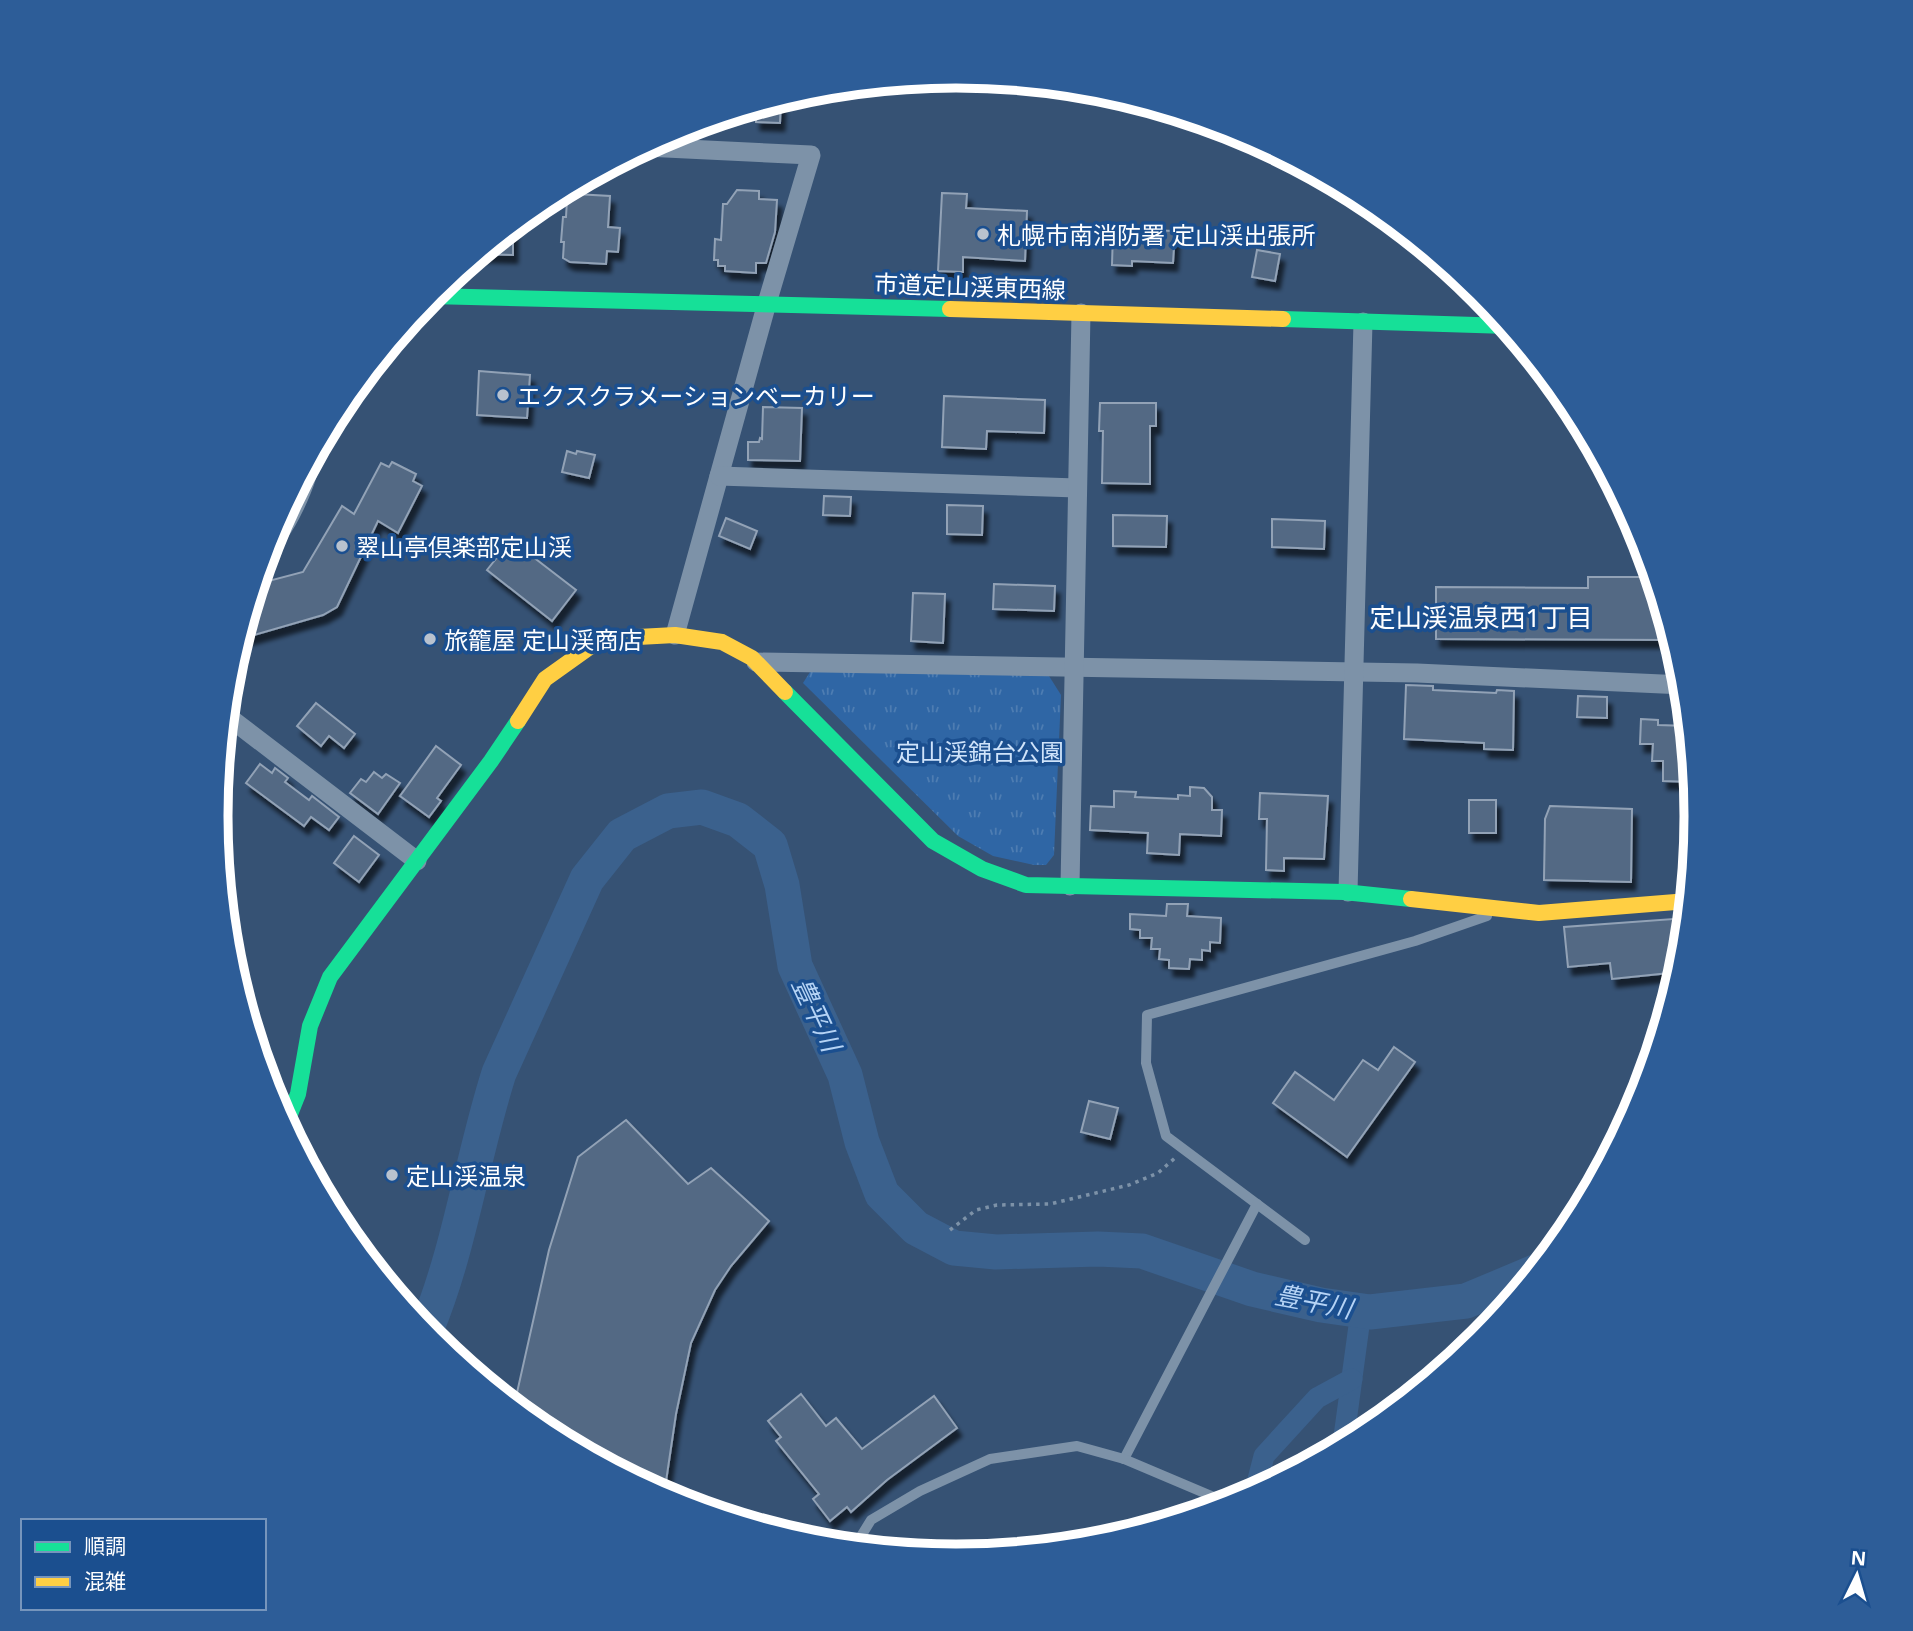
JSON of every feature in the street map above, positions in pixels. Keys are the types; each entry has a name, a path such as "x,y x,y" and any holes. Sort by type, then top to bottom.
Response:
{"street":[{"path":"667,148 811,155 766,303 675,635"},
{"name":"市道定山渓東西線","path":"447,296 766,303 1495,326"},
{"path":"1070,886 1080,313"},
{"path":"1348,892 1363,322"},
{"path":"719,476 1077,488"},
{"path":"292,1110 298,1094 310,1026 330,977 491,761 545,679 601,639 675,635 722,642 756,662 933,841 982,869 1026,885 1348,892 1539,913 1679,902"},
{"path":"756,662 1353,672 1673,685"},
{"path":"235,722 417,861"}],"lane":[{"path":"301,500 310,482"},
{"path":"1306,1240 1166,1136 1146,1063 1147,1015 1415,941 1504,909"},
{"path":"1124,1459 1257,1204"},
{"path":"861,1537 871,1520 920,1491 990,1459 1077,1446 1124,1459 1213,1497"}],"path":[{"path":"950,1230 976,1210 997,1205 1050,1204 1129,1185 1158,1173 1176,1157"}],"green space":[{"name":"定山渓錦台公園","path":"812,669 1049,676 1061,695 1054,855 1046,865 993,856 958,836 803,683"}],"building":[{"path":"781,109 780,123 756,122 756,116"},
{"path":"737,190 759,191 759,199 777,200 775,232 766,263 756,263 756,273 725,271 725,266 718,266 718,260 714,260 715,239 721,240 723,204 727,204"},
{"name":"札幌市南消防署 定山渓出張所","path":"942,193 967,194 966,208 1027,211 1025,261 963,257 963,272 938,271"},
{"path":"578,194 610,196 608,227 620,228 618,252 607,251 606,264 570,262 563,258 564,242 561,242 563,217 566,217 567,201"},
{"path":"1145,230 1175,231 1173,263 1132,261 1132,266 1112,265 1113,232 1145,233"},
{"path":"513,238 513,255 493,254"},
{"path":"1257,250 1280,254 1275,281 1252,277"},
{"name":"エクスクラメーションベーカリー","path":"479,371 530,375 527,418 477,415"},
{"path":"944,396 1045,400 1044,433 987,431 986,449 942,447"},
{"path":"1100,403 1156,403 1156,426 1150,426 1150,484 1102,483 1103,431 1099,431"},
{"path":"763,407 802,408 800,461 748,460 748,442 759,442 760,438 762,439"},
{"path":"567,451 595,455 589,478 562,472"},
{"name":"翠山亭倶楽部定山渓","path":"392,462 416,474 413,481 422,486 398,533 378,521 337,607 323,615 251,636 267,581 303,572 342,506 354,514 381,463 389,467"},
{"path":"824,496 851,497 850,516 823,515"},
{"path":"947,505 983,506 982,535 947,534"},
{"path":"1113,515 1167,516 1166,547 1113,546"},
{"path":"726,518 757,531 750,549 719,536"},
{"path":"1272,519 1325,521 1324,549 1272,547"},
{"path":"511,540 576,590 552,621 487,570"},
{"path":"1588,577 1644,577 1663,640 1436,639 1436,587 1588,588"},
{"path":"994,584 1055,586 1054,611 993,609"},
{"path":"913,593 945,594 943,643 911,641"},
{"path":"1406,685 1433,686 1433,690 1496,693 1497,690 1514,691 1513,750 1484,749 1484,743 1404,739"},
{"path":"1578,696 1607,697 1607,718 1577,717"},
{"path":"316,703 355,734 344,748 329,736 321,746 297,726"},
{"path":"1641,719 1658,720 1658,725 1679,726 1683,782 1663,781 1663,761 1652,761 1653,744 1640,744"},
{"path":"436,746 461,765 437,798 441,801 429,817 400,796"},
{"path":"260,764 272,773 275,768 288,778 285,782 309,800 312,796 339,817 329,830 311,817 304,826 246,783"},
{"path":"374,772 382,778 386,774 400,783 378,814 350,793 361,779 366,782"},
{"path":"1190,787 1204,788 1212,797 1212,810 1222,810 1221,836 1180,834 1179,855 1147,853 1148,833 1090,830 1091,806 1114,807 1114,791 1136,792 1135,797 1178,799 1178,795 1190,796"},
{"path":"1260,793 1328,796 1324,859 1284,858 1284,871 1266,870 1267,819 1259,819"},
{"path":"1469,800 1496,800 1496,833 1469,833"},
{"path":"1550,806 1632,809 1631,882 1544,880 1545,819"},
{"path":"354,836 379,855 359,882 334,863"},
{"path":"1167,904 1188,904 1187,916 1221,918 1220,943 1210,942 1210,951 1202,950 1202,960 1190,959 1189,969 1169,968 1169,960 1159,959 1160,949 1151,949 1152,938 1140,938 1140,930 1130,929 1130,914 1166,916"},
{"path":"1677,919 1667,973 1612,979 1610,963 1568,967 1564,927"},
{"path":"1394,1047 1415,1062 1347,1157 1273,1103 1295,1072 1334,1100 1363,1060 1378,1070"},
{"path":"1089,1101 1118,1108 1110,1139 1081,1132"},
{"path":"626,1120 688,1184 711,1168 769,1221 731,1266 715,1290 691,1343 676,1414 666,1482 592,1446 516,1395 549,1250 578,1157"},
{"path":"801,1394 826,1426 836,1418 862,1449 934,1396 957,1428 887,1480 851,1512 847,1507 830,1521 813,1499 819,1494 776,1441 781,1437 768,1421"}],"waterway":[{"name":"豊平川","path":"431,1318 457,1235 499,1073 587,879 622,835 668,811 702,807 738,820 770,845 782,885 795,966 845,1075 862,1142 882,1194 916,1228 954,1248 996,1252 1098,1249 1142,1251 1252,1289 1321,1305 1370,1312 1466,1301 1517,1279"},
{"path":"1345,1431 1361,1311"},
{"path":"1259,1477 1264,1456 1317,1398 1352,1379"}],"traffic: fast":[{"path":"447,296 950,309"},
{"path":"1283,319 1495,326"},
{"path":"785,692 933,841 982,869 1026,885 1344,892 1411,899"},
{"path":"292,1110 298,1094 310,1026 330,977 518,721"}],"traffic: slow":[{"path":"950,309 1283,319"},
{"path":"518,721 545,679 601,639 675,635 722,642 752,658 785,692"},
{"path":"1411,899 1539,913 1679,902"}],"place":[{"name":"札幌市南消防署 定山渓出張所","path":"983,234"},
{"name":"エクスクラメーションベーカリー","path":"503,395"},
{"name":"翠山亭倶楽部定山渓","path":"342,546"},
{"name":"旅籠屋 定山渓商店","path":"430,639"},
{"name":"定山渓温泉","path":"392,1175"}],"district":[{"name":"定山渓温泉西1丁目","path":"1481,617"}]}
